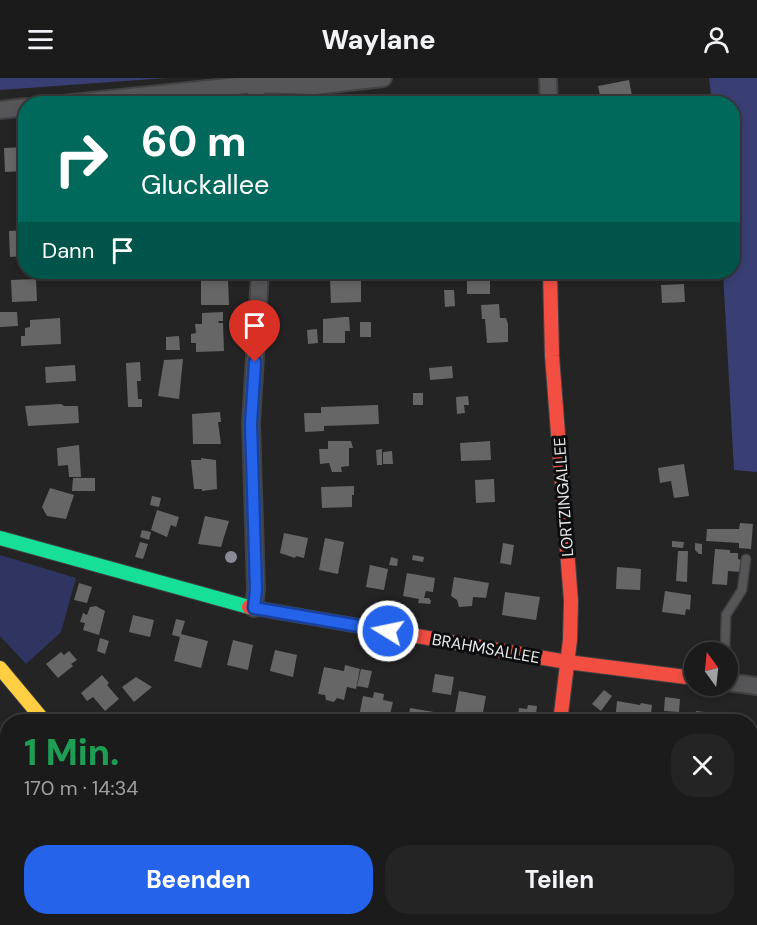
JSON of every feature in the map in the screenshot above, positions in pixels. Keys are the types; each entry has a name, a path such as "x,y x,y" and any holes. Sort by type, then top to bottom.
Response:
{"street":[{"path":"140,96 256,84 314,86 383,78"},
{"path":"548,78 549,96"},
{"path":"256,84 257,96"},
{"path":"0,110 18,108"},
{"path":"254,608 256,589 251,424 260,279"},
{"name":"LORTZINGALLEE","path":"550,279 552,356 571,601 570,640 561,714"},
{"name":"BRAHMSALLEE","path":"0,538 254,608 567,662 684,677"},
{"path":"0,668 38,714"},
{"path":"738,683 757,686"}],"lane":[{"path":"725,642 726,615 742,590 746,559"}],"shaded area":[{"path":"0,78 167,78 0,90"},
{"path":"709,78 757,78 757,472 734,470 723,279 740,279 740,96 711,96"},
{"path":"0,555 76,578 61,632 26,664 0,636"}],"building":[{"path":"629,80 632,96 600,96 598,86"},
{"path":"18,147 18,171 5,172 4,148"},
{"path":"18,230 18,256 10,257 9,231"},
{"path":"36,279 37,301 12,302 11,280"},
{"path":"228,279 229,305 201,305 201,280"},
{"path":"361,279 361,302 331,303 330,280"},
{"path":"467,279 490,281 490,294 467,294"},
{"path":"684,284 685,302 662,303 661,285"},
{"path":"444,290 454,290 455,306 445,307"},
{"path":"499,304 500,318 506,318 508,324 508,342 487,343 481,305"},
{"path":"0,312 17,312 18,326 0,327"},
{"path":"223,312 223,321 218,321 223,323 224,351 196,352 196,343 191,343 191,334 196,333 195,324 202,324 202,313"},
{"path":"349,317 350,331 345,331 345,343 323,343 323,319"},
{"path":"60,318 61,344 21,346 21,336 25,336 25,328 30,327 30,320"},
{"path":"360,322 371,322 371,337 360,337"},
{"path":"317,329 318,343 308,344 307,330"},
{"path":"179,336 180,350 166,350 166,337"},
{"path":"183,359 179,399 158,396 164,360"},
{"path":"140,362 141,381 137,381 138,399 142,399 142,407 128,407 126,363"},
{"path":"75,365 76,381 46,383 45,367"},
{"path":"452,366 453,378 430,380 429,368"},
{"path":"413,393 423,393 423,405 413,405"},
{"path":"468,396 469,405 464,405 465,413 457,414 456,397"},
{"path":"61,404 78,406 79,423 28,426 25,406"},
{"path":"378,405 379,424 324,426 324,431 305,432 304,413 321,413 321,407"},
{"path":"220,412 221,422 218,422 221,444 193,444 192,414"},
{"path":"328,441 351,441 353,448 349,448 349,466 341,467 342,472 332,472 329,463 320,464 319,449 328,449"},
{"path":"490,441 491,460 461,461 460,443"},
{"path":"79,445 81,477 69,477 68,465 58,466 57,448"},
{"path":"382,449 382,465 377,465 376,450"},
{"path":"392,451 393,464 383,464 383,452"},
{"path":"201,458 216,460 217,489 202,491 202,489 194,489 191,460 201,460"},
{"path":"684,464 689,496 674,498 671,481 660,483 658,468"},
{"path":"73,478 95,478 95,491 72,491"},
{"path":"494,479 495,502 476,503 475,480"},
{"path":"354,486 352,507 322,508 321,487"},
{"path":"50,488 74,495 66,519 47,516 42,507"},
{"path":"152,496 161,498 159,507 150,505"},
{"path":"157,510 179,517 176,527 171,525 167,537 151,530"},
{"path":"205,516 229,521 221,547 198,544"},
{"path":"740,523 753,524 751,549 739,548 739,543 706,541 707,529 739,529"},
{"path":"142,530 151,532 149,540 140,537"},
{"path":"284,533 308,538 304,558 296,556 295,558 280,553"},
{"path":"325,538 344,542 338,574 319,570"},
{"path":"672,541 684,542 683,548 672,547"},
{"path":"140,542 148,544 143,559 135,557"},
{"path":"503,543 514,545 511,565 500,563"},
{"path":"695,543 702,544 702,554 695,550"},
{"path":"715,549 738,553 738,559 741,560 740,572 728,571 727,585 712,584"},
{"path":"678,551 688,551 687,582 676,581"},
{"path":"413,555 424,557 423,562 412,560"},
{"path":"391,557 398,559 397,566 389,565"},
{"path":"370,565 388,569 384,590 366,587"},
{"path":"617,567 641,569 640,590 616,589"},
{"path":"407,573 435,578 433,592 426,591 424,598 429,598 430,604 418,603 419,599 403,596"},
{"path":"454,577 489,583 486,598 473,597 472,606 459,607 457,600 451,596"},
{"path":"79,583 92,587 87,603 74,600"},
{"path":"665,591 691,595 690,610 686,609 685,615 662,612"},
{"path":"505,592 540,597 536,620 502,615"},
{"path":"96,606 105,611 99,635 83,630 85,623 80,622 83,613 87,615 90,607"},
{"path":"133,615 154,620 150,637 129,632"},
{"path":"176,619 185,621 181,634 208,641 201,668 174,661 180,637 172,635"},
{"path":"100,638 109,641 105,654 97,651"},
{"path":"233,640 253,645 248,670 227,665"},
{"path":"275,650 297,655 293,677 270,671"},
{"path":"69,651 77,660 58,678 46,664 61,652 64,655"},
{"path":"345,665 360,669 356,689 347,687 344,700 337,698 334,702 326,700 325,695 318,694 324,667 344,671"},
{"path":"361,669 372,671 368,688 357,686"},
{"path":"435,674 454,677 451,695 432,692"},
{"path":"102,675 119,699 105,711 93,697 87,701 81,693"},
{"path":"136,677 152,687 134,702 122,687"},
{"path":"604,690 612,696 601,711 592,704"},
{"path":"459,691 486,696 483,714 455,713"},
{"path":"374,692 384,694 383,700 393,702 390,714 360,714 363,696 373,698"},
{"path":"665,697 680,699 679,712 664,711"},
{"path":"617,701 652,705 651,714 616,714"},
{"path":"528,705 537,706 536,714 518,714 519,708 527,709"},
{"path":"410,708 440,713 440,714 409,714"},
{"path":"696,711 705,712 705,714 695,714"}],"traffic: fast":[{"path":"0,538 249,607"}],"traffic: slow":[{"path":"0,668 38,714"}],"traffic: jam":[{"path":"550,279 552,356 571,601 570,640 561,714"},
{"path":"249,607 567,662 684,677"}],"route":[{"path":"255,362 251,424 256,589 254,608 388,631"}]}
